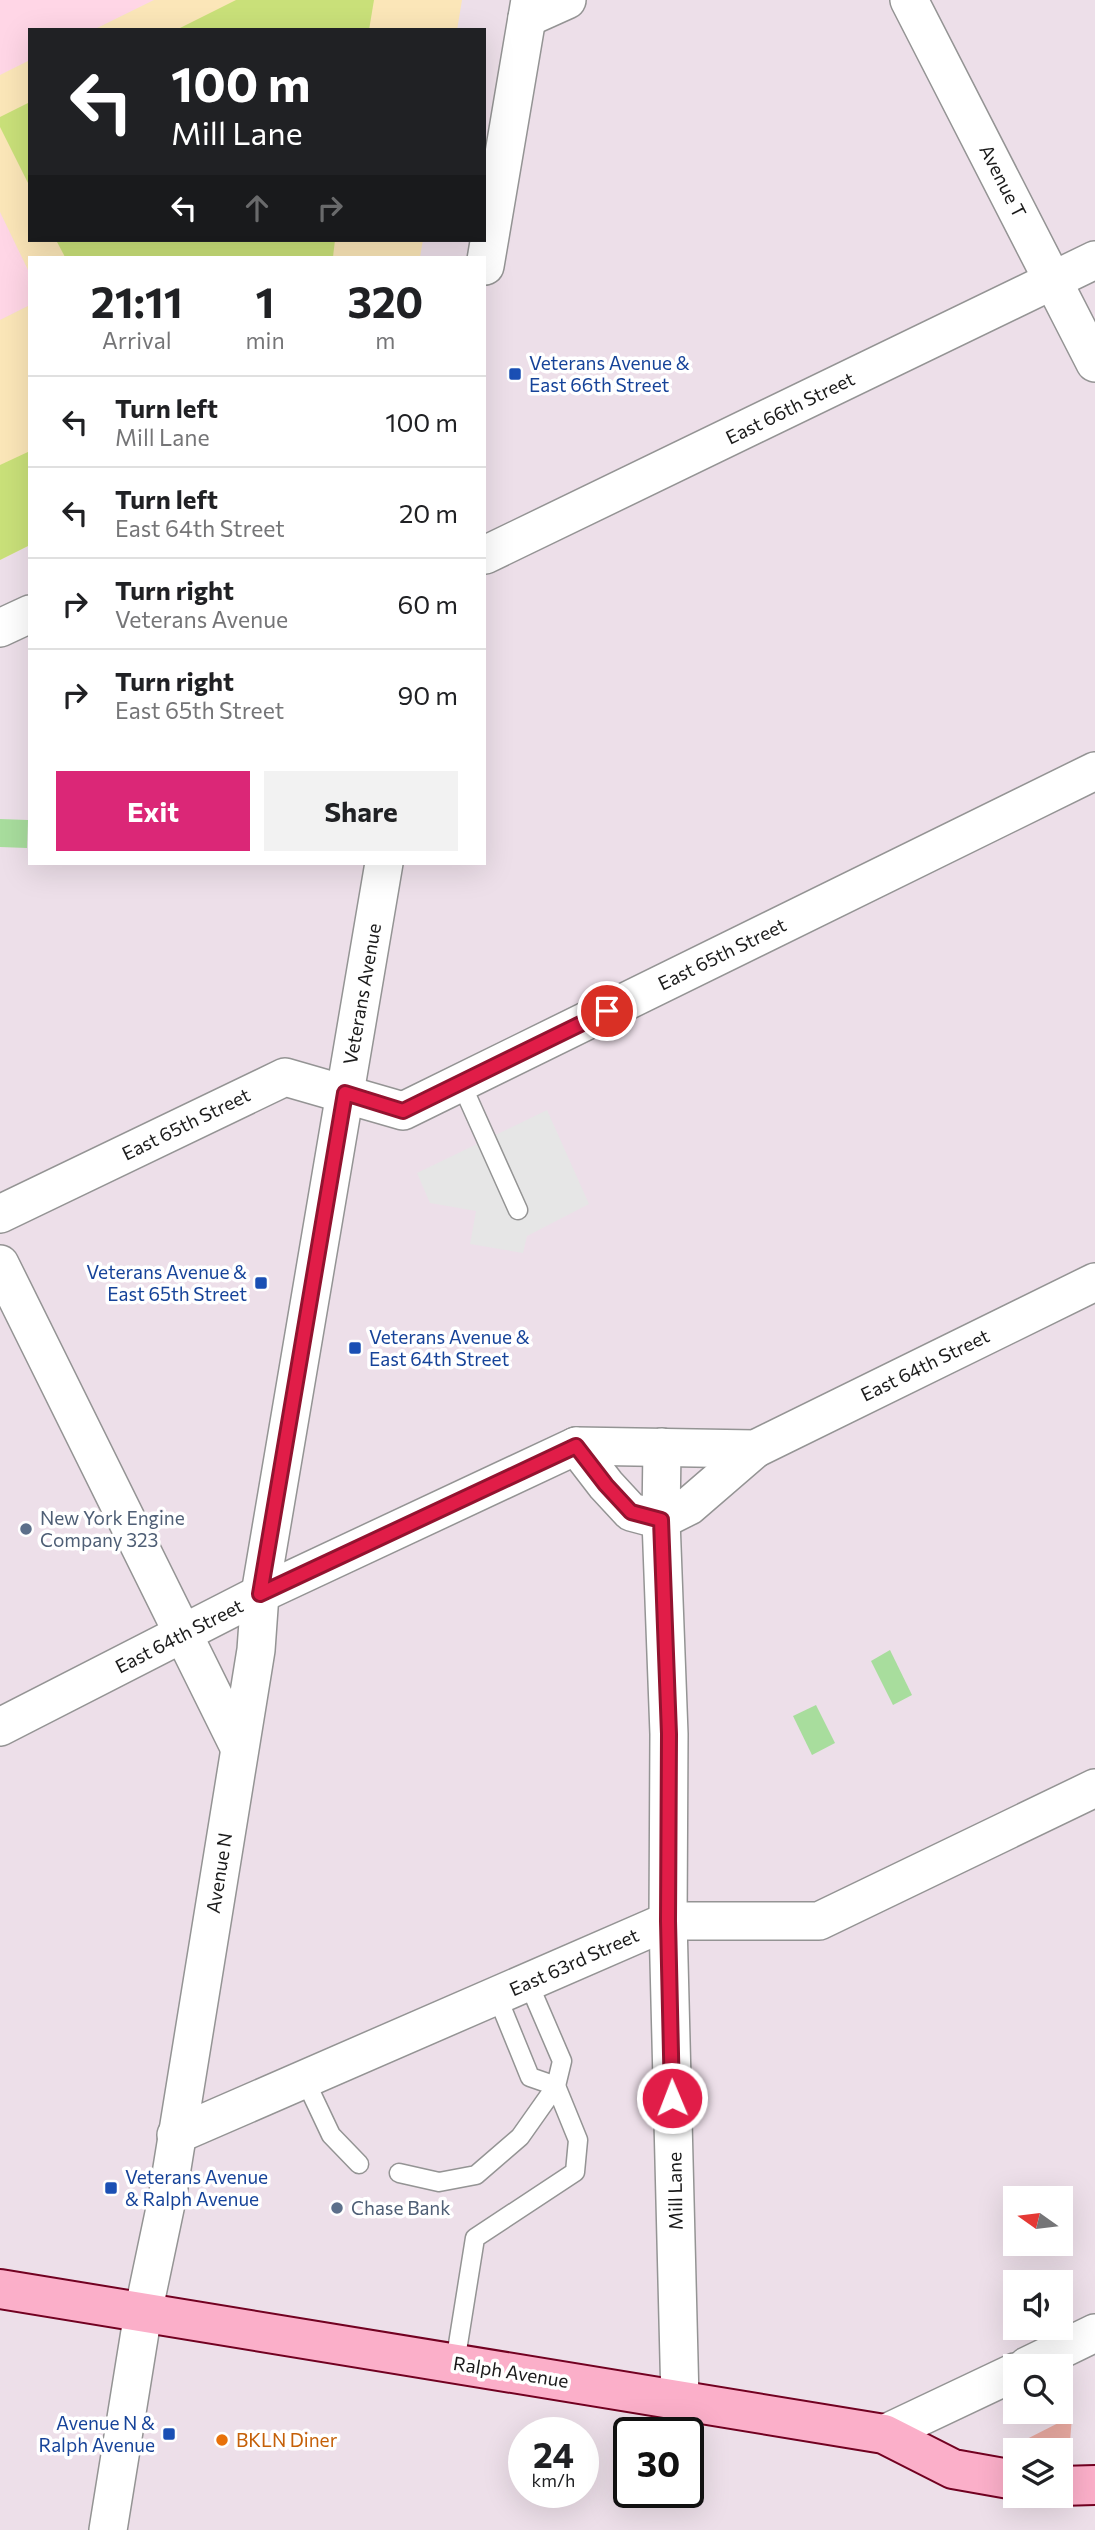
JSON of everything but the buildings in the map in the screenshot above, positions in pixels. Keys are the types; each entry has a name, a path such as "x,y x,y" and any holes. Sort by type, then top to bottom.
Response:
{"main road":[{"name":"Ralph Avenue","path":"0,2289 884,2434 953,2469 1003,2478"},
{"path":"1073,2486 1095,2485"}],"street":[{"path":"486,260 528,9 567,0"},
{"name":"Avenue T","path":"909,0 1055,280 1095,363"},
{"name":"East 66th Street","path":"486,555 1095,260"},
{"path":"0,628 28,615"},
{"name":"East 65th Street","path":"0,1214 285,1077 403,1111 1095,771"},
{"name":"Veterans Avenue","path":"239,1747 256,1650 260,1594 384,865"},
{"path":"0,1264 239,1747"},
{"name":"East 64th Street","path":"661,1520 689,1506 755,1449 1095,1282"},
{"path":"576,1446 631,1512 661,1520"},
{"name":"East 64th Street","path":"0,1727 260,1594 576,1446 755,1449"},
{"name":"Mill Lane","path":"662,1447 661,1520 669,1734 668,1921 680,2400"},
{"name":"Avenue N","path":"108,2530 144,2313 167,2199 239,1747"},
{"name":"East 63rd Street","path":"176,2135 668,1921 819,1921 1095,1788"},
{"path":"1052,2354 1095,2333"},
{"path":"884,2434 1003,2378"}],"lane":[{"path":"461,1083 518,1210"},
{"path":"455,2363 475,2238 575,2172 578,2140 556,2086 530,2077 512,1989"},
{"path":"399,2173 439,2182 476,2175 520,2137 556,2086 562,2062 512,1989"},
{"path":"305,2080 331,2135 359,2164"}],"shaded area":[{"path":"0,0 154,0 97,28 28,28 28,61 0,75"},
{"path":"154,0 462,0 457,28 97,28"},
{"path":"236,0 374,0 369,28 180,28"},
{"path":"28,61 28,242 423,242 420,256 28,256 28,270 0,212 0,75"},
{"path":"28,103 28,183 0,127 0,117"},
{"path":"0,212 28,270 28,306 0,320"},
{"path":"57,242 335,242 333,256 64,256"},
{"path":"28,306 28,546 0,560 0,320"},
{"path":"28,452 28,546 0,560 0,465"},
{"path":"0,819 28,820 27,848 0,847"},
{"path":"547,1110 589,1204 527,1236 523,1253 470,1244 476,1211 430,1203 417,1173"},
{"path":"890,1650 912,1695 893,1705 871,1661"},
{"path":"816,1705 835,1743 812,1755 793,1716"},
{"path":"1056,2424 1071,2424 1070,2438 1029,2438"}],"place":[{"name":"Veterans Avenue & East 66th Street","path":"515,374"},
{"name":"Veterans Avenue & East 65th Street","path":"261,1283"},
{"name":"Veterans Avenue & East 64th Street","path":"355,1348"},
{"name":"New York Engine Company 323","path":"26,1529"},
{"name":"Veterans Avenue & Ralph Avenue","path":"111,2188"},
{"name":"Chase Bank","path":"337,2208"},
{"name":"Avenue N & Ralph Avenue","path":"169,2434"},
{"name":"BKLN Diner","path":"222,2440"}],"route":[{"path":"607,1011 403,1111 345,1093 260,1594 576,1446 631,1512 661,1520 669,1734 668,1921 672,2098"}]}
